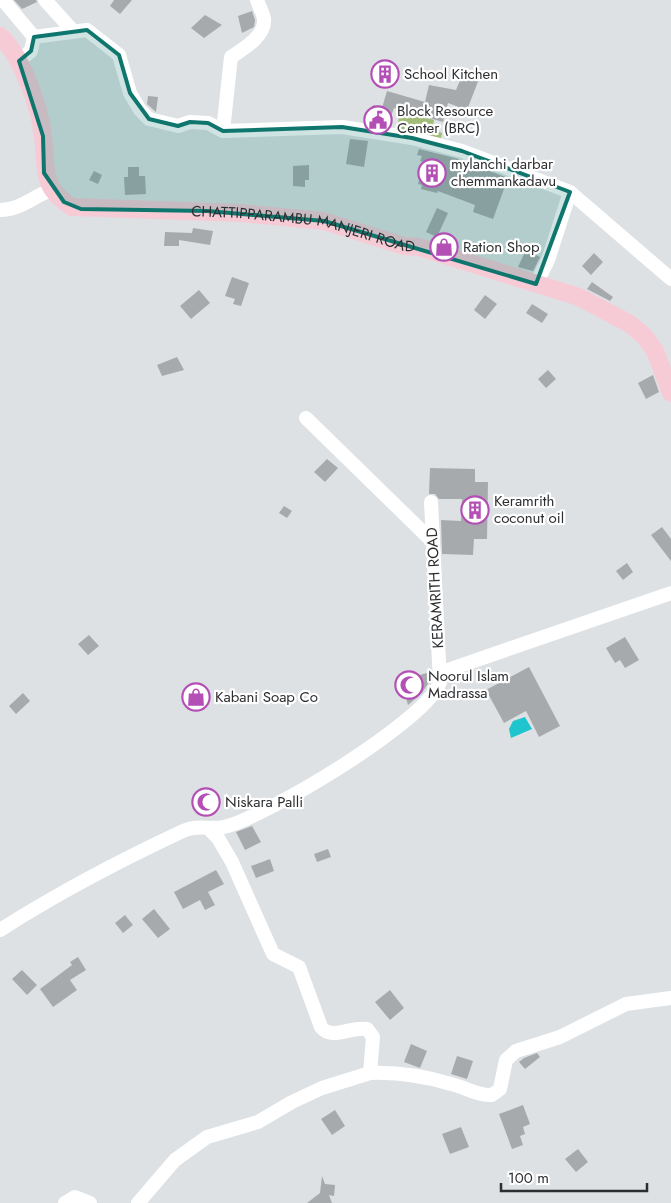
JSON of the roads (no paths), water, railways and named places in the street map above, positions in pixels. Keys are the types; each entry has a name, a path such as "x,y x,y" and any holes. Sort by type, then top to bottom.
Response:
{"main road":[{"name":"CHATTIPPARAMBU MANJERI ROAD","path":"0,36 18,61 33,95 43,136 44,173 64,202 81,209 116,208 215,211 324,221 404,246 419,247 579,297 630,324 645,337 655,351 671,393"}],"street":[{"path":"3,0 34,37"},
{"path":"46,0 74,32"},
{"path":"223,131 231,57 252,43 263,25 264,19 257,0"},
{"path":"34,37 88,30 119,55 130,93 140,110 150,119 178,126 190,122 208,123 223,131 342,127 412,138 462,151 570,192 671,279"},
{"path":"18,61 31,52 34,37"},
{"path":"0,210 26,205 42,193 54,189"},
{"path":"536,284 548,260 570,192"},
{"path":"306,418 433,542"},
{"name":"KERAMRITH ROAD","path":"431,502 440,674"},
{"path":"0,930 120,862 186,830 199,826 208,828 224,827 253,816 300,792 338,766 386,738 407,721 437,690 440,674 671,593"},
{"path":"208,828 218,838 232,862 273,954 299,967 321,1027 325,1033 331,1035 356,1027 367,1029 373,1037 370,1073"},
{"path":"138,1203 175,1160 207,1137 258,1122 292,1102 322,1088 370,1073 396,1072 433,1079 479,1094 492,1095 500,1089 506,1060 516,1051 560,1037 626,1004 671,998"},
{"path":"65,1203 75,1197 90,1203"}],"water":[{"path":"525,717 532,729 511,738 509,729 513,721"}],"place":[{"name":"School Kitchen","path":"385,74"},
{"name":"Block Resource Center (BRC)","path":"378,120"},
{"name":"mylanchi darbar chemmankadavu","path":"432,173"},
{"name":"Ration Shop","path":"444,247"},
{"name":"Keramrith coconut oil","path":"475,510"},
{"name":"Noorul Islam Madrassa","path":"409,685"},
{"name":"Kabani Soap Co","path":"196,697"},
{"name":"Niskara Palli","path":"206,802"}]}
